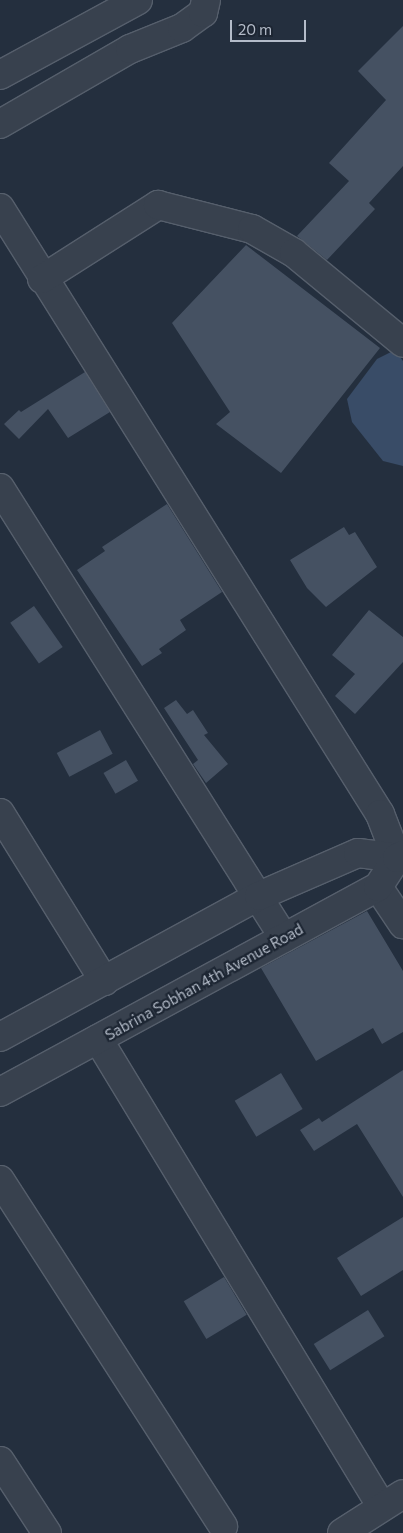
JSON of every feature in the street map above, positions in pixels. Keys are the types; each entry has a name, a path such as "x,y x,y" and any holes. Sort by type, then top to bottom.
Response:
{"street":[{"path":"0,75 100,8 138,0"},
{"path":"0,124 130,50 182,28 202,13 206,0"},
{"path":"100,8 130,50"},
{"path":"42,279 158,205 252,229 294,253 403,343"},
{"path":"0,208 42,279 380,814 400,857 358,854 259,896 0,1037"},
{"path":"0,488 284,938"},
{"path":"0,813 104,981"},
{"name":"Sabrina Sobhan 4th Avenue Road","path":"0,1092 378,887 400,857"},
{"path":"378,887 403,924"},
{"path":"98,1039 392,1501 342,1533"},
{"path":"0,1180 223,1526"},
{"path":"0,1461 47,1533"}],"water":[{"path":"395,350 403,361 403,466 383,461 352,422 347,399 377,359"}],"building":[{"path":"403,26 403,166 369,203 375,209 327,260 297,236 349,181 329,163 386,100 358,71"},
{"path":"246,245 380,348 281,473 216,424 230,412 172,323"},
{"path":"85,372 110,412 68,438 48,409 19,439 4,424 19,410 21,412"},
{"path":"167,504 222,592 180,620 186,630 159,649 162,653 142,666 77,570 105,551 102,547"},
{"path":"344,527 349,535 355,532 377,567 326,607 307,588 290,560"},
{"path":"34,606 63,647 39,664 10,623"},
{"path":"369,610 403,637 403,662 355,714 335,696 355,674 332,655"},
{"path":"176,700 187,714 193,710 208,733 204,735 228,764 206,783 193,764 198,760 164,708"},
{"path":"100,730 113,754 69,777 57,753"},
{"path":"126,760 138,781 115,794 103,773"},
{"path":"367,911 403,971 403,1032 382,1044 373,1028 316,1061 261,968"},
{"path":"403,1070 403,1197 357,1124 314,1151 300,1130 319,1118 322,1122"},
{"path":"281,1073 303,1109 256,1137 235,1101"},
{"path":"403,1217 403,1270 361,1296 337,1258"},
{"path":"224,1277 247,1315 206,1339 184,1301"},
{"path":"368,1310 384,1336 330,1370 314,1344"}]}
